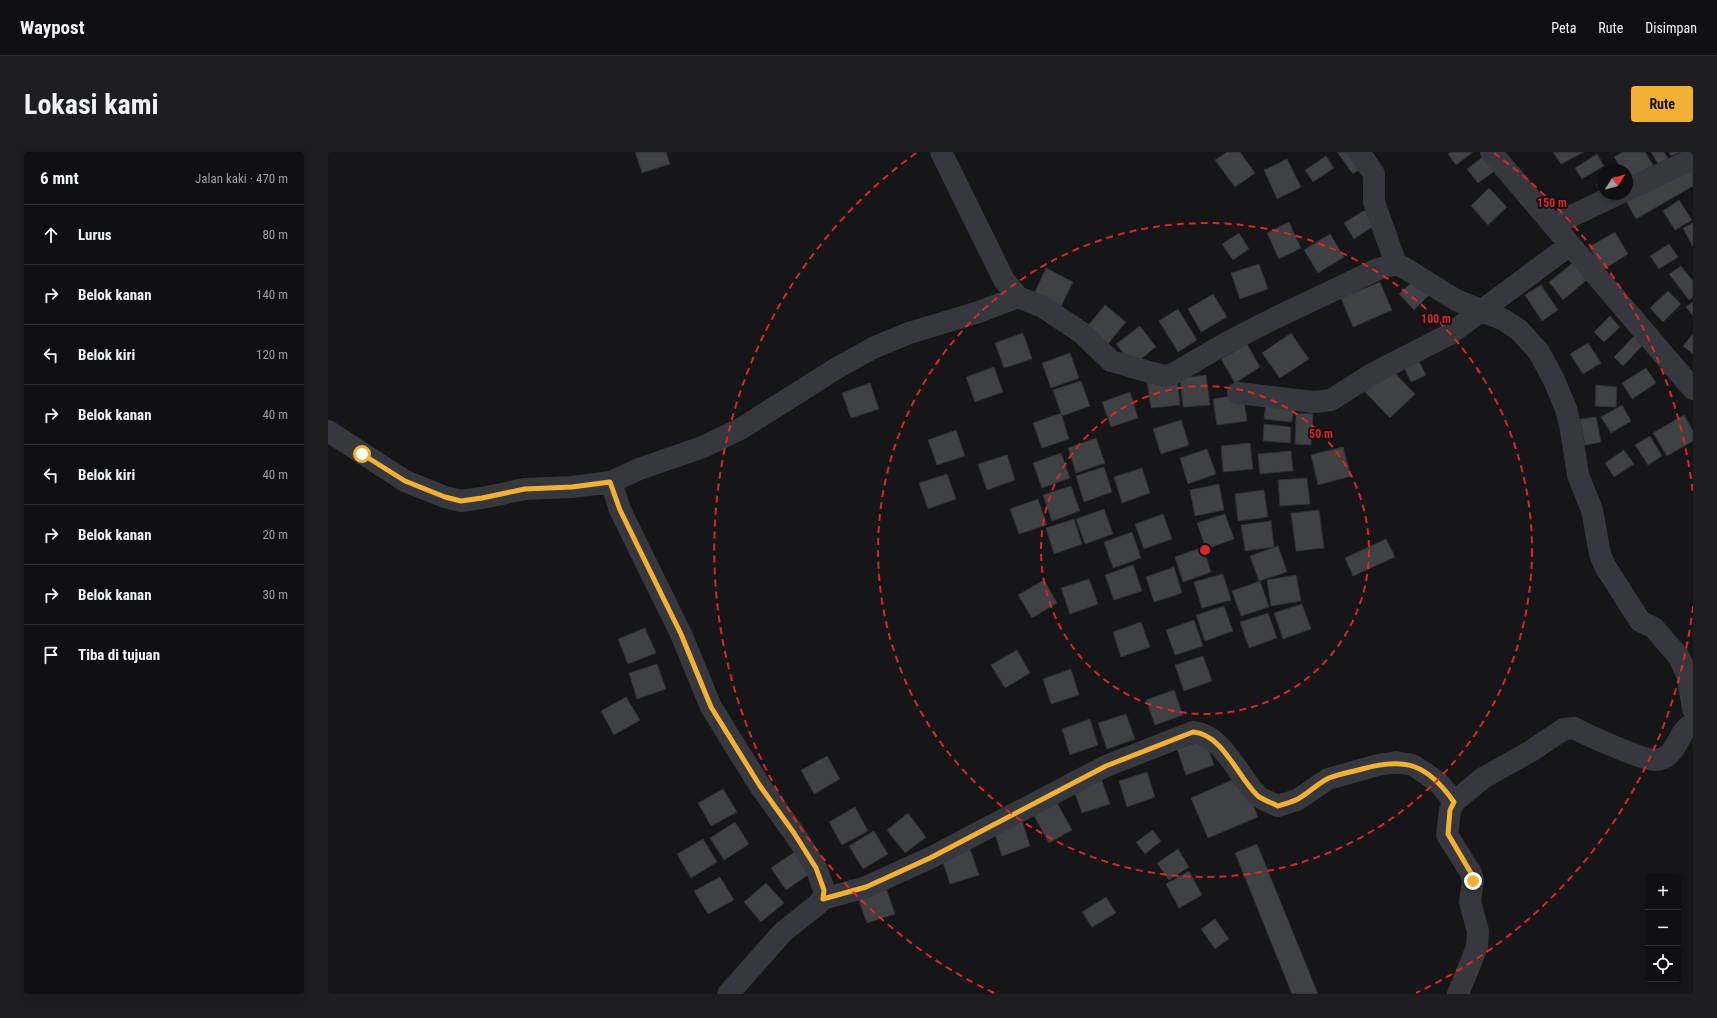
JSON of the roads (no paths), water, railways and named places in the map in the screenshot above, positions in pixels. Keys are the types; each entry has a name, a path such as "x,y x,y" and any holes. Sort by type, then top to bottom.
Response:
{"street":[{"path":"941,152 1004,280 1018,297 1043,307 1064,319 1082,332 1111,361 1164,376 1173,374 1226,343 1275,318 1378,269 1396,264 1456,300 1488,306 1504,320 1519,330 1531,342 1548,367 1566,409 1572,430 1578,475 1592,510 1601,558 1640,621 1654,628 1680,657 1688,677 1693,709"},
{"path":"1359,152 1374,174 1374,202 1396,264"},
{"path":"1491,152 1693,389"},
{"path":"1633,187 1693,159"},
{"path":"1553,225 1605,200"},
{"path":"1238,392 1314,402 1331,400 1372,374 1450,334 1570,245"},
{"path":"328,431 405,481 445,497 461,501 525,489 572,487 610,482 639,469 703,447 742,428 836,368 873,348 909,333 979,312 1018,297"},
{"path":"610,482 620,510 681,634 711,707 760,786 794,833 816,868 824,890 823,899"},
{"path":"1458,994 1477,947 1478,931 1470,902 1473,881 1471,873 1448,834 1450,810 1454,802 1483,778 1531,751 1564,729 1574,728 1638,755 1654,760 1669,754 1689,725 1693,724"},
{"path":"728,994 783,932 817,906 823,899 866,887 930,858 1106,766 1193,732 1202,732 1209,737 1237,767 1259,796 1278,806 1297,800 1328,779 1378,765 1396,762 1413,765 1438,782 1454,802"}]}
